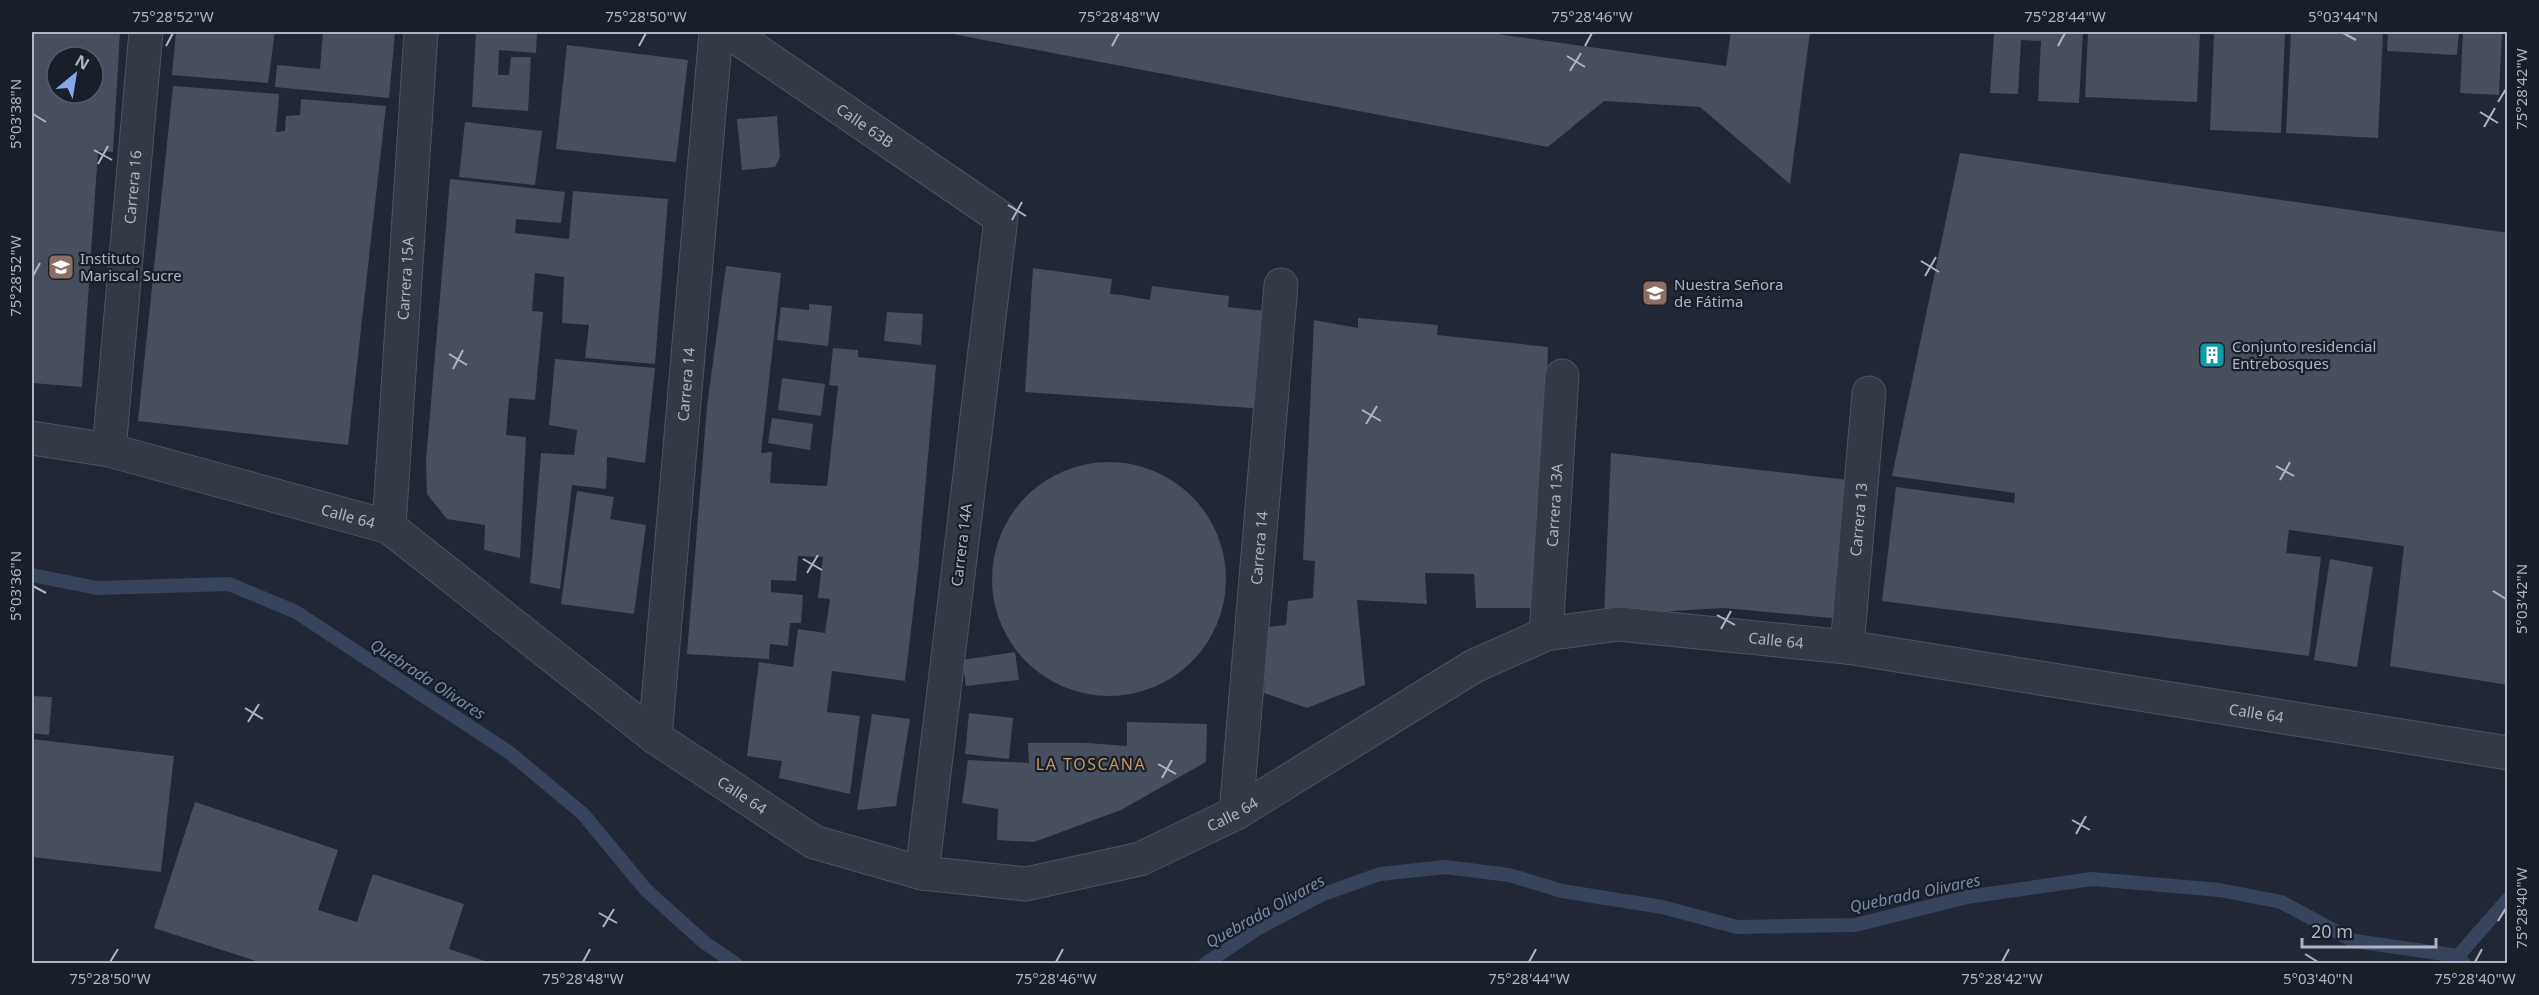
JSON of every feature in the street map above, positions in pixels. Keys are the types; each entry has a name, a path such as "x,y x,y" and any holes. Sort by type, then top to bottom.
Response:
{"street":[{"name":"Carrera 16","path":"109,450 146,32"},
{"name":"Carrera 15A","path":"389,527 421,32"},
{"name":"Carrera 14","path":"655,737 716,32"},
{"name":"Calle 63B","path":"729,32 1001,218"},
{"name":"Carrera 14A","path":"922,873 1001,218"},
{"name":"Carrera 14","path":"1236,813 1281,285"},
{"name":"Carrera 13A","path":"1546,634 1562,376"},
{"name":"Carrera 13","path":"1847,647 1869,393"},
{"name":"Calle 64","path":"32,438 109,450 389,527 655,737 814,842 922,873 1026,884 1140,859 1236,813 1474,666 1546,634 1618,624 1847,647 2508,753"}],"building":[{"name":"Instituto Mariscal Sucre","path":"32,32 120,32 113,152 98,151 82,387 32,383"},
{"path":"176,32 275,32 268,83 172,75"},
{"path":"323,32 395,32 389,98 275,87 277,65 320,69"},
{"path":"476,32 537,32 536,53 499,50 498,75 509,75 511,57 531,57 528,111 472,107"},
{"path":"942,32 1483,32 1726,66 1731,32 1810,32 1790,184 1700,107 1604,101 1548,147"},
{"path":"1994,32 2083,32 2079,103 2038,101 2041,41 2021,40 2018,94 1990,93"},
{"path":"2088,32 2200,32 2197,102 2085,97"},
{"path":"2214,32 2285,32 2281,133 2210,130"},
{"path":"2291,32 2383,32 2378,138 2286,133"},
{"path":"2388,32 2459,32 2457,55 2387,51"},
{"path":"2463,32 2502,32 2499,95 2460,93"},
{"path":"567,45 688,60 676,162 556,149"},
{"path":"173,86 279,94 276,132 285,131 286,116 300,115 301,99 386,106 348,445 138,421"},
{"path":"777,116 780,157 775,167 742,170 737,119"},
{"path":"465,122 542,131 535,185 459,177"},
{"name":"Conjunto residencial Entrebosques","path":"1960,153 2508,233 2508,685 2390,666 2404,546 2289,530 2286,553 2321,557 2309,656 1882,601 1896,487 2014,503 2015,493 1892,476"},
{"path":"450,179 565,192 561,223 516,219 515,233 569,239 573,191 668,199 655,364 585,358 589,325 562,323 564,277 535,273 532,311 543,312 535,400 509,398 506,435 526,437 520,558 484,550 485,525 447,519 427,494 426,461"},
{"path":"726,266 781,273 761,453 772,452 770,483 827,486 838,386 829,385 833,348 858,350 858,357 936,365 918,570 905,681 832,671 827,712 860,716 850,794 779,778 782,761 747,756 759,662 793,667 798,629 825,633 830,599 818,598 823,557 798,556 796,581 771,580 771,592 803,595 801,623 790,623 788,646 770,644 769,659 687,654 707,406"},
{"path":"1033,268 1112,279 1110,294 1150,300 1152,286 1229,296 1228,307 1266,311 1265,409 1025,392"},
{"path":"809,304 832,306 828,346 777,340 781,307 809,310"},
{"path":"887,312 923,314 921,345 884,341"},
{"path":"1358,318 1438,325 1437,335 1548,347 1540,608 1476,608 1474,574 1425,573 1427,604 1357,600 1365,685 1307,708 1264,693 1268,627 1286,625 1288,601 1313,598 1315,561 1303,560 1314,320 1358,328"},
{"path":"555,359 655,368 645,463 607,457 606,489 572,485 560,589 530,583 541,453 574,455 577,430 549,425"},
{"path":"782,378 825,384 821,416 778,410"},
{"path":"772,418 813,424 810,450 768,443"},
{"path":"1611,453 1857,481 1832,618 1724,608 1604,615"},
{"path":"1098,462 1120,462 1154,471 1174,482 1192,496 1206,514 1217,534 1224,556 1226,579 1224,602 1217,624 1206,644 1192,662 1164,682 1143,691 1120,696 1098,696 1075,691 1054,682 1035,670 1018,653 997,613 992,590 992,568 997,545 1006,524 1018,505 1035,488 1075,467"},
{"path":"577,491 614,497 610,519 646,525 634,614 561,604"},
{"path":"2330,559 2373,567 2357,667 2314,660"},
{"path":"1015,652 1019,680 966,686 962,660"},
{"path":"32,696 52,697 49,735 32,733"},
{"path":"969,713 1013,718 1009,759 965,754"},
{"path":"872,714 910,719 896,806 857,810"},
{"path":"1127,722 1207,724 1206,762 1121,810 1034,842 997,840 998,809 962,803 968,760 1029,763 1028,743 1127,746"},
{"path":"32,739 174,756 161,872 32,857"},
{"path":"195,802 338,850 318,910 357,922 373,874 464,904 449,949 491,963 262,963 154,928"}],"waterway":[{"name":"Quebrada Olivares","path":"32,575 97,588 229,584 296,612 510,753 583,814 646,890 705,943 736,964"},
{"name":"Quebrada Olivares","path":"1205,964 1257,929 1321,895 1380,874 1445,867 1509,875 1562,891 1662,907 1737,927 1855,925 1967,897 2092,879 2220,890 2281,902 2354,941 2458,956 2464,964"},
{"path":"2458,956 2508,899"}],"place":[{"name":"Instituto Mariscal Sucre","path":"61,267"},
{"name":"Nuestra Señora de Fátima","path":"1655,293"},
{"name":"Conjunto residencial Entrebosques","path":"2212,355"}],"district":[{"name":"LA TOSCANA","path":"1091,764"}]}
